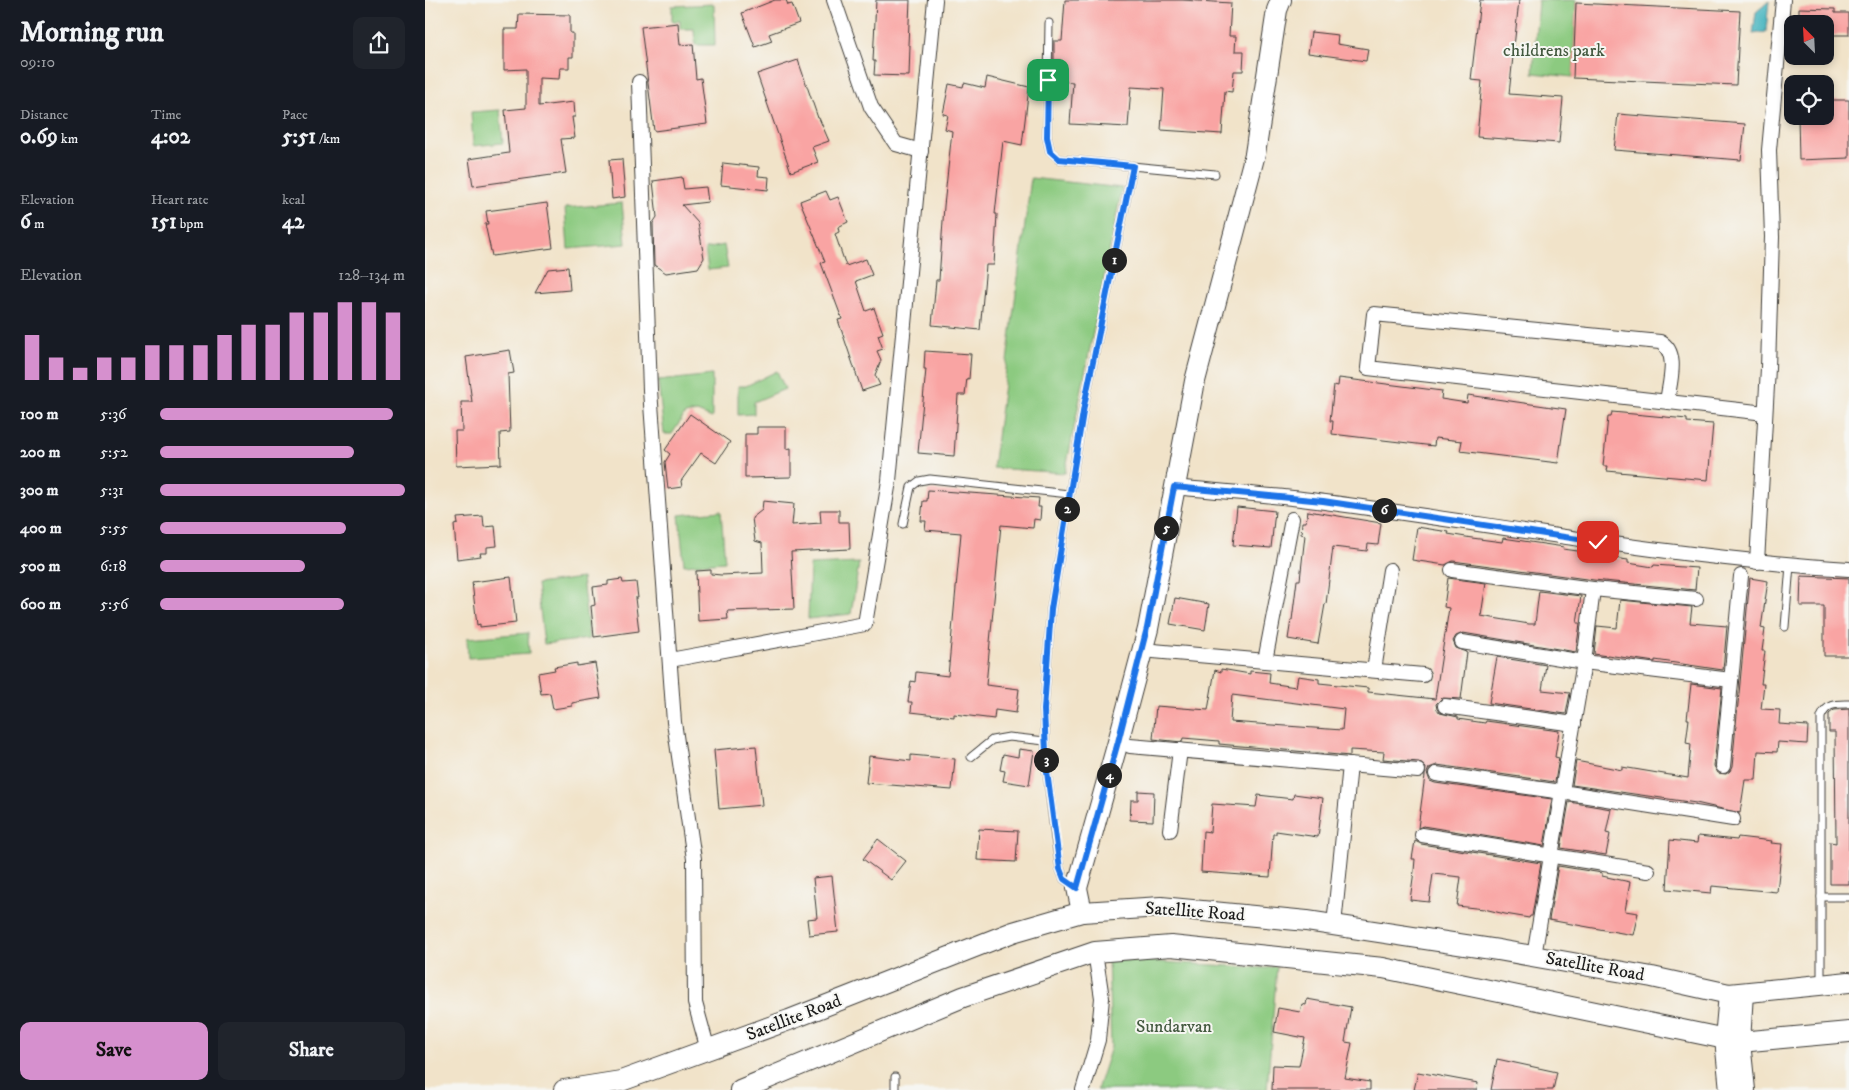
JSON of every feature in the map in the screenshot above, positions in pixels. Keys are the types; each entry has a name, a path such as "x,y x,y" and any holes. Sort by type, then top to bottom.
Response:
{"main road":[{"path":"1082,912 1077,888 1142,650 1195,381 1255,154 1277,10 1281,0"},
{"name":"Satellite Road","path":"564,1090 621,1081 708,1050 1013,932 1082,912 1161,907 1334,925 1535,956 1736,993 1849,982"},
{"name":"Satellite Road","path":"740,1090 963,997 1095,952 1171,946 1383,968 1733,1041 1849,1032"},
{"path":"1730,1090 1736,993"},
{"path":"1733,1041 1745,1090"}],"street":[{"path":"834,0 871,107 896,144 921,151"},
{"path":"670,660 865,624 889,481 935,0"},
{"path":"1757,562 1772,237 1769,150 1783,0"},
{"path":"639,82 650,390 674,722 694,858 695,1003 708,1050"},
{"path":"1667,402 1672,362 1666,345 1660,342 1375,314 1368,368 1667,402 1765,413"},
{"path":"1174,487 1323,501 1598,542 1757,562 1849,569"},
{"path":"1265,661 1292,519"},
{"path":"1374,670 1390,570"},
{"path":"1453,570 1593,589 1696,599"},
{"path":"1723,766 1741,576"},
{"path":"1535,956 1585,662 1593,589"},
{"path":"1462,642 1585,662 1731,680"},
{"path":"1142,650 1423,675"},
{"path":"1445,706 1574,724"},
{"path":"1130,746 1418,771"},
{"path":"1170,830 1180,750"},
{"path":"1334,925 1350,765"},
{"path":"1436,774 1733,819"},
{"path":"1422,835 1647,871"},
{"path":"1083,1090 1098,1040 1102,998 1095,952"}],"lane":[{"path":"1049,23 1047,137 1050,151 1059,159 1215,174"},
{"path":"1077,888 1064,879 1060,869 1048,782 1044,710 1051,609 1084,406 1133,166"},
{"path":"903,524 911,487 919,481 930,479 1069,494"},
{"path":"1785,627 1790,565"},
{"path":"1821,984 1821,717 1824,709 1829,706 1849,704"},
{"path":"971,757 992,740 1009,737 1045,741"},
{"path":"1821,898 1849,897"},
{"path":"895,1077 895,1090"}],"green space":[{"name":"childrens park","path":"1538,0 1576,0 1573,77 1533,73"},
{"path":"714,4 715,45 695,45 694,29 680,29 680,21 672,21 672,6"},
{"path":"500,110 503,143 473,146 471,112"},
{"path":"1031,178 1122,188 1065,473 993,468"},
{"path":"622,203 626,244 568,249 565,208"},
{"path":"724,245 728,268 708,270 705,249"},
{"path":"777,371 785,389 754,402 754,414 738,415 738,386 746,386"},
{"path":"712,375 712,418 697,412 685,414 672,434 664,434 658,381"},
{"path":"721,511 725,562 684,565 679,515"},
{"path":"859,563 851,614 808,619 810,565"},
{"path":"582,578 589,639 544,644 537,584"},
{"path":"528,633 529,654 468,658 467,638"},
{"name":"Sundarvan","path":"1108,959 1266,968 1277,966 1267,1090 1097,1090 1111,1047"}],"water":[{"path":"1769,1 1766,32 1753,34 1756,12"}],"building":[{"path":"775,0 786,0 788,5 792,4 799,23 769,34 772,41 755,47 742,13"},
{"path":"876,0 910,0 909,76 874,75"},
{"path":"1065,0 1182,0 1231,3 1229,36 1236,36 1235,51 1244,51 1243,71 1234,71 1232,92 1225,91 1222,134 1161,130 1164,89 1131,87 1128,127 1070,124 1073,82 1059,81 1061,60 1054,60 1054,41 1062,41"},
{"path":"1480,0 1519,0 1509,94 1563,98 1559,143 1477,137 1482,81 1471,80"},
{"path":"1576,3 1740,11 1736,85 1573,78"},
{"path":"1799,8 1835,9 1835,13 1849,13 1849,35 1834,35 1834,15 1799,15"},
{"path":"519,14 570,15 570,33 573,33 573,57 569,57 569,68 560,68 559,79 539,78 539,106 574,102 575,117 572,117 575,138 561,139 566,173 473,186 469,159 509,153 505,110 526,108 526,69 504,70 504,29 518,29"},
{"path":"678,23 680,45 693,44 696,79 701,78 707,124 654,131 641,27"},
{"path":"1311,32 1338,35 1337,44 1368,49 1366,61 1308,53"},
{"path":"798,60 818,118 829,141 812,147 818,162 791,172 757,74"},
{"path":"987,77 1029,87 1022,145 1003,141 995,214 997,214 994,265 986,265 980,330 932,325 936,280 939,280 952,131 945,129 948,115 943,114 949,84 963,87 964,83 985,88"},
{"path":"1834,100 1849,100 1849,158 1799,160 1798,125 1834,125"},
{"path":"1618,114 1745,124 1741,160 1614,150"},
{"path":"622,159 625,197 612,199 609,160"},
{"path":"723,163 759,167 758,176 769,177 768,190 721,185"},
{"path":"682,177 684,189 706,187 708,202 682,205 698,223 704,258 698,268 666,273 654,265 653,223 657,217 653,181"},
{"path":"826,191 830,200 838,197 848,222 838,227 839,232 835,234 846,266 866,259 872,275 856,281 866,311 874,308 883,333 878,335 883,349 877,351 881,360 875,375 880,385 862,391 838,320 842,319 821,263 825,262 800,201"},
{"path":"547,203 553,248 492,256 485,224 488,224 486,211"},
{"path":"568,267 570,290 535,293 548,269"},
{"path":"510,350 514,373 508,374 510,432 500,433 501,464 456,466 455,431 462,431 461,402 472,402 466,357"},
{"path":"925,351 971,354 969,379 967,378 965,395 958,395 954,456 918,453 926,369 924,369"},
{"path":"1339,378 1442,391 1441,399 1467,403 1468,395 1566,409 1558,463 1460,451 1462,441 1435,438 1434,446 1332,434 1333,421 1330,421 1334,385 1338,386"},
{"path":"1612,412 1687,419 1687,422 1713,424 1708,480 1607,471 1608,466 1603,466 1608,417 1611,417"},
{"path":"690,414 730,442 716,463 701,453 681,481 682,487 668,489 665,462 670,454 665,450"},
{"path":"757,427 786,427 786,449 791,448 791,477 745,478 745,434 757,434"},
{"path":"928,490 1039,498 1038,507 1041,507 1040,520 1034,519 1033,528 1001,525 986,685 1019,689 1016,713 995,710 994,719 954,714 954,717 911,712 912,702 908,702 911,681 915,682 916,672 948,676 961,533 925,530 926,521 921,521 923,501 927,501"},
{"path":"763,501 794,504 792,525 821,523 820,510 839,510 839,522 849,522 850,549 791,552 794,609 727,611 728,619 698,621 696,571 711,570 711,574 721,575 763,573 762,543 755,541 752,518 762,510"},
{"path":"1237,507 1275,511 1271,548 1233,545"},
{"path":"1308,511 1381,523 1378,545 1368,544 1367,551 1333,547 1326,604 1318,644 1288,639 1297,580 1300,580 1305,535 1301,534 1302,522 1306,522"},
{"path":"483,516 484,527 495,526 497,546 487,547 487,553 480,553 481,556 457,559 454,525 458,524 457,518"},
{"path":"1417,527 1472,538 1502,542 1503,538 1564,547 1563,549 1628,560 1628,563 1653,567 1654,565 1697,568 1695,590 1594,580 1453,561 1445,565 1412,560"},
{"path":"1801,576 1849,578 1849,656 1824,656 1824,606 1800,606"},
{"path":"511,577 516,623 480,627 480,624 477,625 472,582"},
{"path":"1448,578 1486,583 1481,616 1529,624 1535,624 1539,591 1581,596 1577,623 1580,623 1576,652 1463,633 1456,636 1453,641 1456,648 1467,652 1461,699 1442,698 1436,704 1440,713 1458,717 1458,719 1559,731 1555,757 1559,758 1555,782 1437,765 1429,768 1427,773 1430,781 1435,783 1552,799 1544,846 1423,826 1418,828 1426,768 1419,762 1383,759 1384,752 1350,750 1350,756 1219,744 1219,741 1183,738 1182,742 1153,739 1156,706 1208,710 1215,670 1221,672 1221,669 1250,674 1250,671 1270,673 1269,683 1296,687 1298,676 1319,679 1319,683 1368,688 1368,692 1435,699 1449,608 1444,607","holes":["1232,695 1344,709 1342,730 1230,722"]},
{"path":"1750,578 1768,581 1761,628 1765,629 1762,651 1765,651 1761,684 1764,684 1761,709 1780,710 1779,724 1808,726 1807,744 1778,742 1777,752 1758,751 1756,780 1745,780 1740,813 1696,803 1572,785 1576,761 1622,770 1622,767 1688,778 1691,744 1686,743 1691,684 1722,688 1714,766 1718,773 1726,774 1730,771 1732,767"},
{"path":"622,579 623,583 636,582 638,598 635,598 639,631 594,637 591,606 595,605 593,587 608,585 608,581"},
{"path":"1175,598 1209,604 1205,630 1170,624"},
{"path":"1620,600 1692,607 1690,623 1727,626 1723,670 1655,660 1655,662 1594,654 1597,626 1617,628"},
{"path":"1497,657 1546,665 1542,690 1570,693 1566,714 1489,703"},
{"path":"577,663 577,666 595,663 601,698 572,703 572,706 553,709 550,693 541,694 538,673 555,670 554,667"},
{"path":"1849,709 1849,884 1830,884 1830,842 1836,843 1835,732 1829,732 1829,714 1834,710"},
{"path":"756,746 762,805 719,809 714,750"},
{"path":"1019,749 1034,751 1029,785 1003,781 1005,771 1000,770 1003,754 1018,757"},
{"path":"911,755 955,759 952,790 866,783 869,756 911,761"},
{"path":"1138,791 1154,792 1153,821 1130,820 1131,800 1138,800"},
{"path":"1294,794 1323,798 1318,837 1276,831 1276,834 1273,834 1270,877 1201,872 1203,831 1210,832 1212,804 1256,807 1258,795 1293,799"},
{"path":"1569,802 1611,809 1606,833 1610,834 1606,855 1561,848"},
{"path":"979,829 1018,831 1016,862 977,860"},
{"path":"1698,836 1737,840 1738,837 1782,844 1777,892 1712,886 1711,893 1667,889 1670,840 1697,843"},
{"path":"878,839 906,861 891,880 863,859"},
{"path":"1415,841 1421,844 1541,863 1532,916 1529,918 1457,906 1461,877 1433,874 1429,902 1410,900 1414,871 1415,859 1412,859"},
{"path":"1558,866 1602,873 1602,876 1630,882 1625,911 1638,913 1633,935 1549,920"},
{"path":"832,876 838,932 809,935 807,919 817,918 813,878"},
{"path":"1307,999 1351,1007 1345,1042 1352,1043 1345,1078 1370,1082 1370,1090 1272,1090 1273,1065 1299,1066 1305,1038 1274,1032 1278,1008 1300,1012 1302,1004 1306,1005"},
{"path":"1497,1059 1557,1072 1553,1090 1491,1090"},
{"path":"1418,1072 1478,1083 1477,1090 1414,1090"}],"route":[{"path":"1048,80 1047,137 1050,151 1059,159 1133,166 1084,406 1051,609 1044,710 1047,772 1055,838 1060,869 1064,879 1077,888 1118,742 1147,628 1174,487 1323,501 1598,542"}]}
